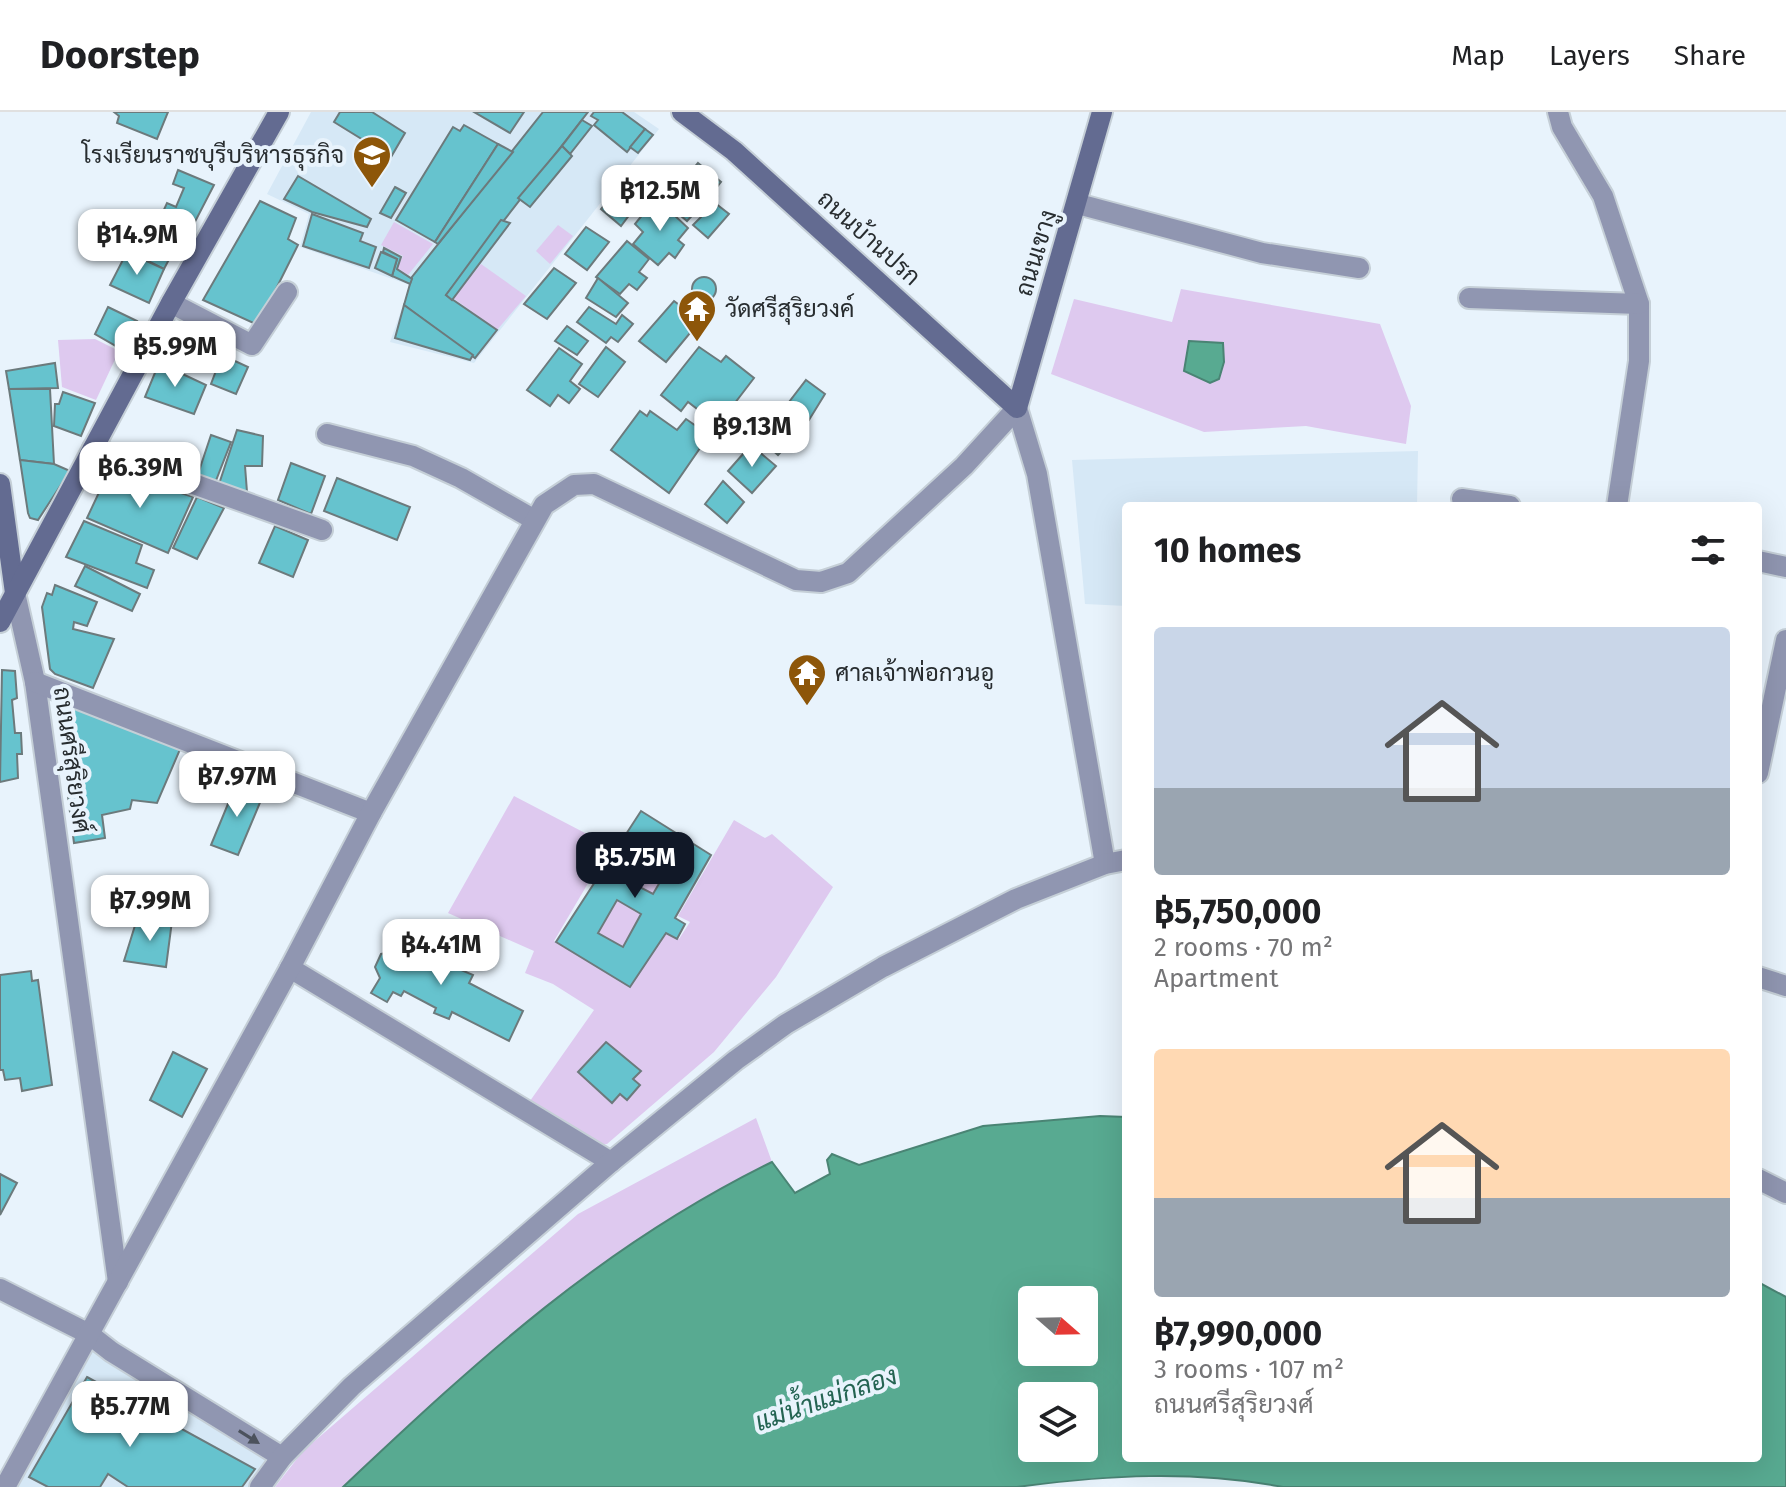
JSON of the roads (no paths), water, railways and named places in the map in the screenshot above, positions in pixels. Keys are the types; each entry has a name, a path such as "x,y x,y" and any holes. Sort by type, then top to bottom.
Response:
{"street":[{"path":"0,622 171,303 279,112"},
{"name":"ถนนบ้านปรก","path":"682,112 734,151 1017,408"},
{"name":"ถนนเขางู","path":"1017,408 1102,112"},
{"path":"1558,112 1562,127 1603,196 1639,304 1639,361 1618,502"},
{"path":"1078,204 1262,253 1359,268"},
{"path":"171,303 252,345 287,292"},
{"path":"1469,298 1639,304"},
{"path":"5,1487 290,968 371,813 533,519 544,505 574,485 594,484 796,580 821,582 848,573 964,466 1017,408"},
{"path":"260,1487 282,1457 352,1386 611,1162 736,1060 786,1024 883,967 1016,899 1116,862 1037,474 1017,408"},
{"path":"327,434 413,456 461,478 533,519"},
{"path":"93,448 322,530"},
{"name":"ถนนศรีสุริยวงศ์","path":"0,484 15,593 35,682 118,1282"},
{"path":"1462,499 1483,502"},
{"path":"1762,562 1786,567"},
{"path":"1762,754 1786,640"},
{"path":"35,682 371,813"},
{"path":"290,968 611,1162"},
{"path":"1762,978 1786,986"},
{"path":"1762,1181 1786,1193"},
{"path":"0,1289 89,1334 112,1352 282,1457"}],"water":[{"path":"1189,341 1223,343 1224,362 1219,379 1210,383 1184,371"},
{"name":"แม่น้ำแม่กลอง","path":"1122,1117 1122,1462 1762,1462 1762,1284 1786,1297 1786,1487 1283,1487 1216,1478 1150,1476 1017,1487 343,1487 494,1350 597,1268 652,1230 772,1162 795,1193 830,1174 827,1160 832,1154 859,1165 983,1126"}],"place":[{"name":"โรงเรียนราชบุรีบริหารธุรกิจ","path":"372,189"},
{"name":"วัดศรีสุริยวงค์","path":"697,343"},
{"name":"ศาลเจ้าพ่อกวนอู","path":"807,707"}]}
